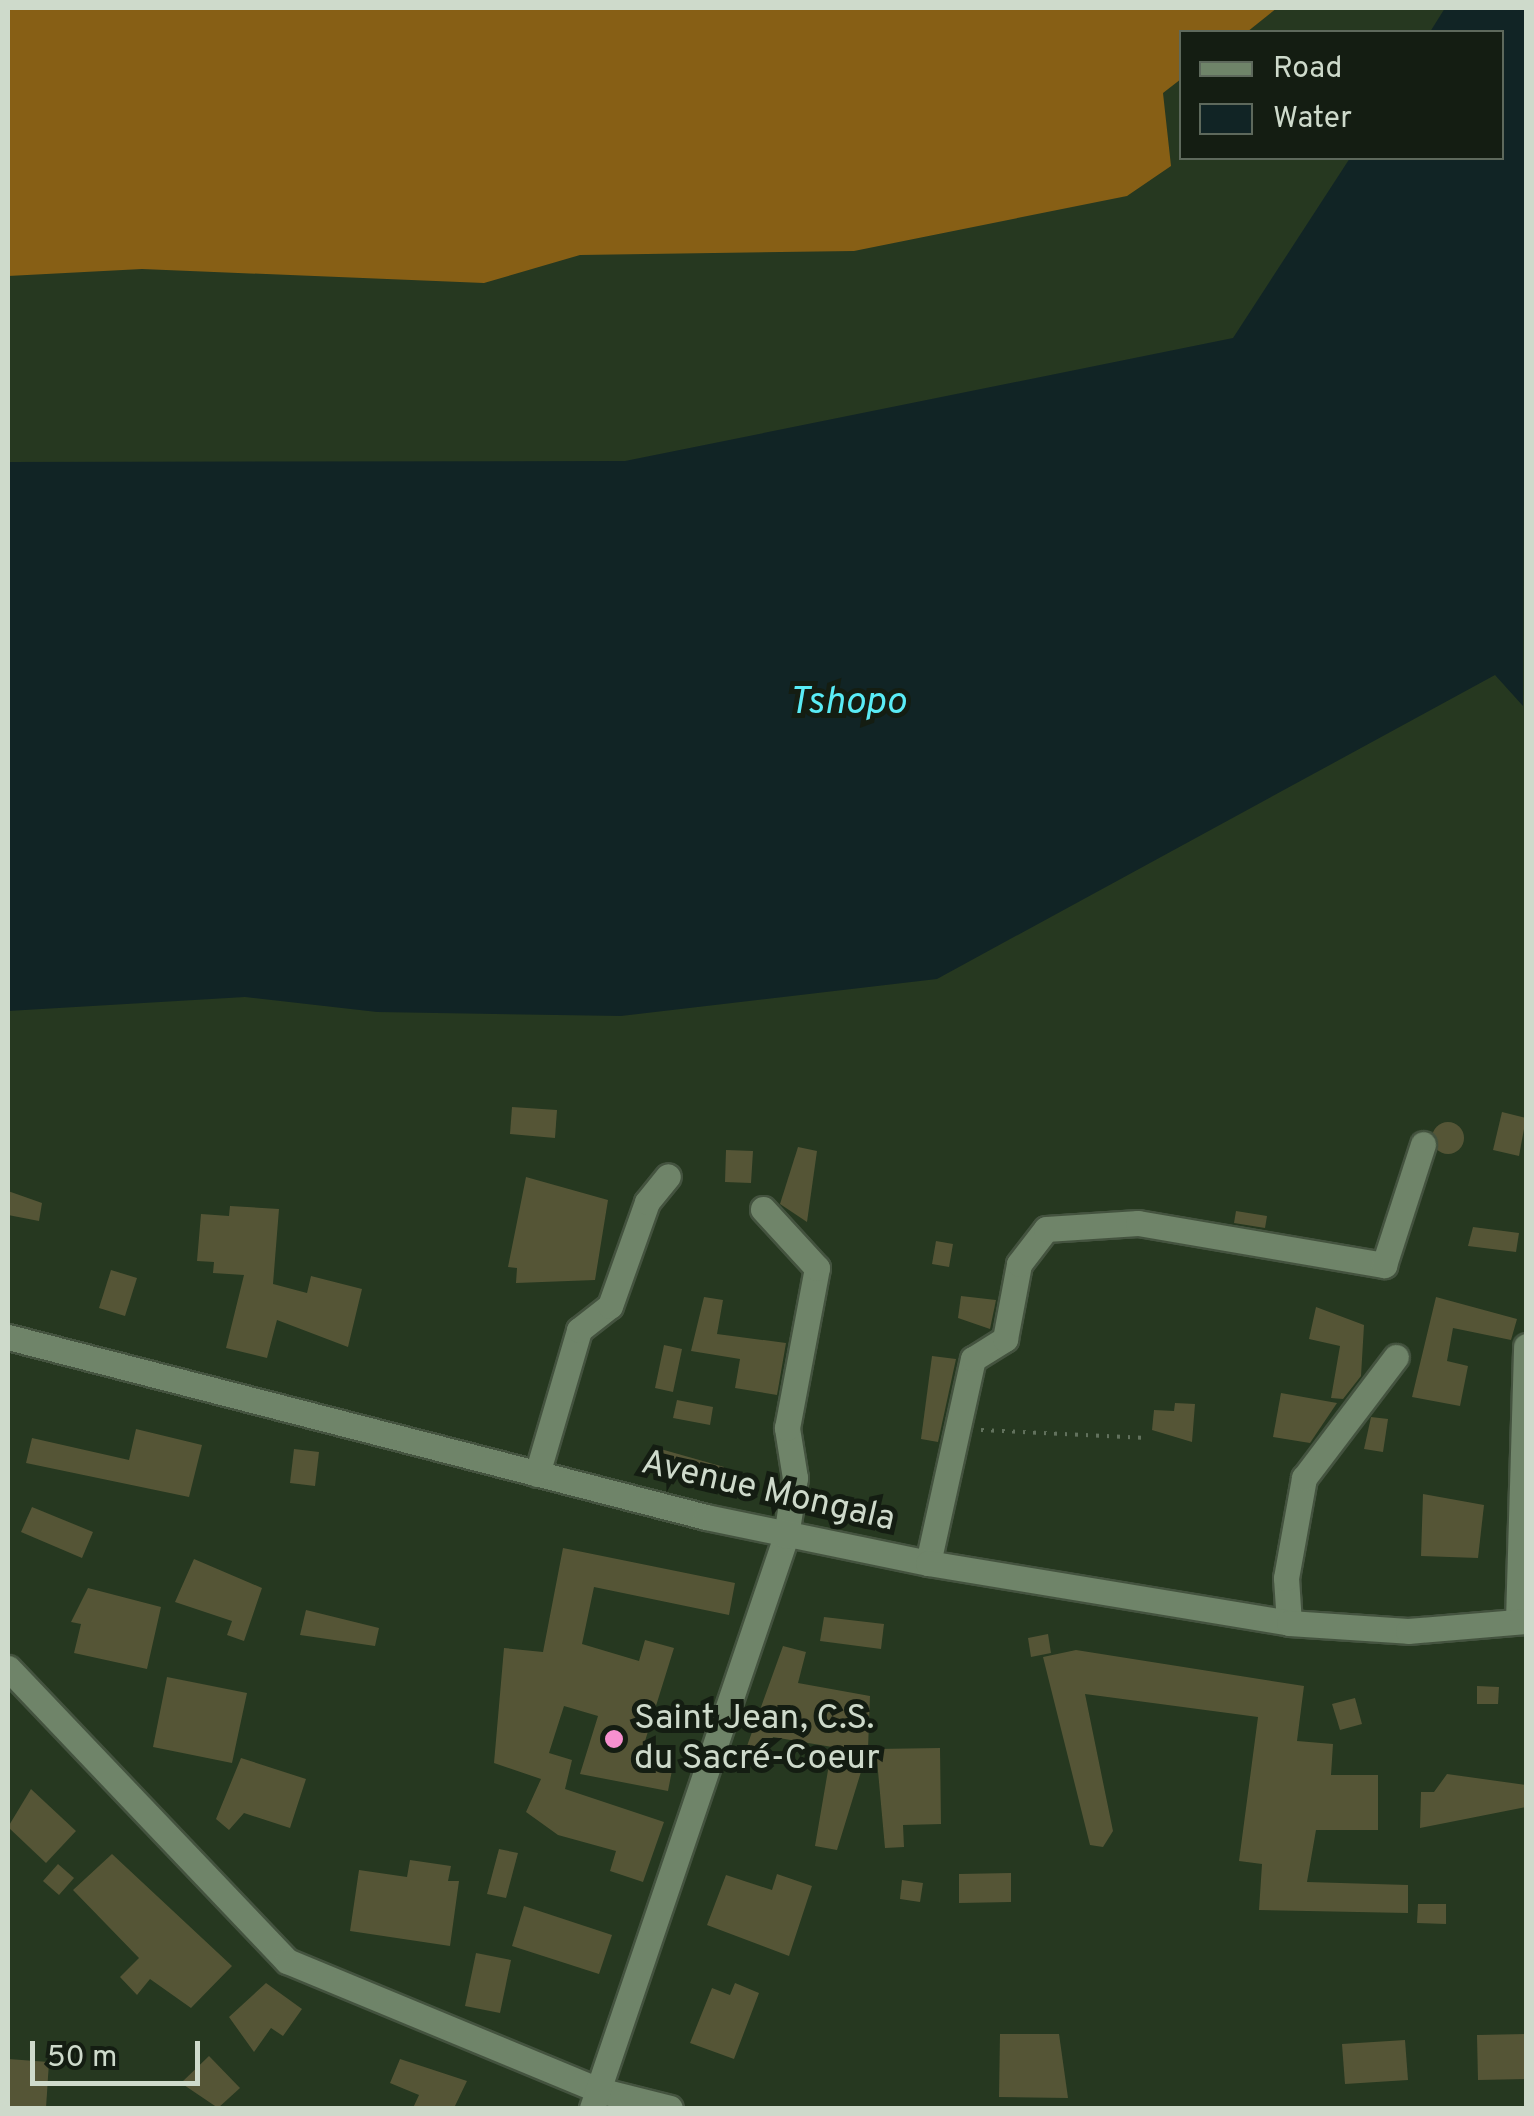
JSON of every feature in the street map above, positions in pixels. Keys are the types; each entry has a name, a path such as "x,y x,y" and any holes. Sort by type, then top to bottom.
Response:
{"street":[{"path":"928,1563 962,1429 973,1359 1005,1339 1019,1264 1046,1229 1138,1222 1384,1265 1423,1144"},
{"path":"537,1474 579,1330 610,1306 647,1202 668,1176"},
{"path":"595,2099 786,1536 795,1478 787,1428 817,1268 764,1209"},
{"name":"Avenue Mongala","path":"8,1338 786,1536 928,1563 1290,1623 1408,1631 1522,1621"},
{"path":"1522,1621 1526,1346"},
{"path":"1290,1623 1286,1578 1304,1478 1396,1357"},
{"path":"8,1668 287,1961 595,2099 670,2108"}],"path":[{"path":"962,1429 1147,1438"}],"shaded area":[{"path":"8,8 1277,8 1250,30 1179,30 1179,81 1163,93 1171,166 1127,196 854,251 580,255 484,283 142,269 8,276"}],"water":[{"name":"Tshopo","path":"1445,8 1526,8 1523,706 1495,675 937,979 621,1016 377,1012 245,997 8,1011 8,462 625,461 1233,338 1349,160 1504,160 1504,30 1431,30"}],"building":[{"path":"512,1107 557,1110 555,1138 510,1134"},
{"path":"1502,1112 1526,1118 1519,1156 1493,1150"},
{"path":"1448,1122 1460,1126 1464,1138 1460,1150 1448,1154 1436,1150 1432,1138 1436,1126"},
{"path":"798,1147 817,1151 807,1222 780,1204"},
{"path":"726,1150 753,1151 751,1183 725,1182"},
{"path":"526,1177 608,1200 595,1280 516,1283 517,1268 508,1267"},
{"path":"8,1191 42,1203 39,1221 8,1215"},
{"path":"230,1206 279,1209 273,1284 307,1293 311,1276 362,1289 348,1347 277,1320 267,1358 226,1348 244,1275 213,1273 214,1262 197,1261 201,1214 229,1216"},
{"path":"1236,1211 1267,1216 1265,1228 1234,1223"},
{"path":"1473,1227 1519,1233 1516,1252 1468,1246"},
{"path":"936,1241 953,1244 949,1267 932,1264"},
{"path":"111,1270 137,1278 125,1316 99,1308"},
{"path":"961,1296 996,1300 990,1329 958,1318"},
{"path":"704,1297 723,1300 717,1334 786,1343 777,1395 735,1388 740,1359 691,1351"},
{"path":"1436,1297 1517,1319 1511,1340 1453,1328 1447,1361 1468,1366 1460,1406 1412,1397"},
{"path":"1316,1307 1364,1325 1361,1376 1343,1399 1331,1398 1340,1346 1309,1339"},
{"path":"664,1345 682,1349 673,1392 655,1388"},
{"path":"932,1356 956,1359 938,1442 921,1439"},
{"path":"1281,1393 1337,1403 1310,1443 1273,1437"},
{"path":"677,1400 713,1407 710,1425 673,1418"},
{"path":"1175,1403 1195,1404 1192,1442 1152,1430 1154,1410 1174,1411"},
{"path":"1371,1417 1388,1419 1383,1452 1364,1449"},
{"path":"136,1429 202,1445 189,1497 26,1463 32,1438 129,1460"},
{"path":"657,1448 724,1467 718,1486 652,1467"},
{"path":"294,1449 319,1452 315,1486 290,1483"},
{"path":"1423,1494 1484,1505 1478,1558 1421,1556"},
{"path":"32,1507 93,1532 82,1558 21,1532"},
{"path":"563,1548 735,1583 729,1615 594,1587 582,1644 639,1661 645,1640 674,1648 641,1754 674,1760 668,1791 580,1774 598,1716 564,1706 549,1753 572,1760 565,1789 664,1822 643,1882 610,1871 616,1851 558,1835 526,1812 541,1779 494,1763 504,1648 543,1652"},
{"path":"194,1559 262,1588 244,1641 227,1635 232,1621 175,1602"},
{"path":"88,1588 161,1607 147,1669 74,1653 81,1624 71,1622"},
{"path":"306,1610 379,1628 375,1646 300,1635"},
{"path":"824,1617 884,1624 881,1649 820,1641"},
{"path":"1048,1634 1051,1653 1031,1657 1028,1638"},
{"path":"783,1646 806,1652 798,1683 870,1696 868,1749 837,1850 815,1846 832,1747 773,1737 768,1752 747,1746"},
{"path":"1076,1650 1304,1686 1297,1741 1333,1744 1331,1775 1378,1775 1378,1830 1316,1830 1307,1882 1408,1885 1408,1913 1259,1910 1262,1864 1239,1861 1258,1717 1085,1694 1113,1831 1103,1847 1090,1845 1043,1657"},
{"path":"167,1677 247,1693 232,1763 153,1747"},
{"path":"1477,1686 1499,1687 1498,1704 1477,1704"},
{"path":"1355,1698 1362,1724 1340,1730 1332,1704"},
{"path":"940,1748 941,1824 903,1825 904,1847 885,1848 876,1749"},
{"path":"241,1758 306,1779 290,1828 244,1813 229,1830 216,1819"},
{"path":"1447,1774 1526,1785 1526,1807 1420,1828 1421,1792 1434,1792"},
{"path":"31,1789 76,1831 46,1863 8,1827"},
{"path":"499,1849 518,1853 506,1898 487,1894"},
{"path":"112,1854 232,1966 191,2008 150,1979 137,1995 120,1977 139,1958 73,1890"},
{"path":"410,1860 451,1866 448,1881 459,1881 450,1946 350,1931 359,1870 407,1877"},
{"path":"58,1864 74,1878 59,1895 43,1881"},
{"path":"1011,1873 1011,1902 959,1903 959,1874"},
{"path":"777,1874 812,1886 789,1956 707,1925 726,1875 772,1890"},
{"path":"902,1880 923,1883 920,1902 900,1899"},
{"path":"1418,1904 1446,1904 1446,1924 1417,1923"},
{"path":"524,1906 612,1935 599,1974 512,1946"},
{"path":"476,1953 511,1960 500,2013 465,2006"},
{"path":"266,1983 302,2009 283,2036 271,2028 254,2052 229,2017"},
{"path":"735,1983 759,1993 734,2059 690,2043 712,1988 730,1995"},
{"path":"1000,2034 1059,2034 1068,2098 999,2097"},
{"path":"1526,2034 1526,2079 1478,2080 1477,2035"},
{"path":"1405,2040 1408,2080 1345,2084 1342,2044"},
{"path":"209,2056 240,2088 218,2108 181,2083"},
{"path":"8,2059 49,2062 46,2108 8,2108"},
{"path":"400,2059 467,2081 454,2108 413,2108 419,2095 390,2083"}],"place":[{"name":"Saint Jean, C.S. du Sacré-Coeur","path":"614,1739"}]}
